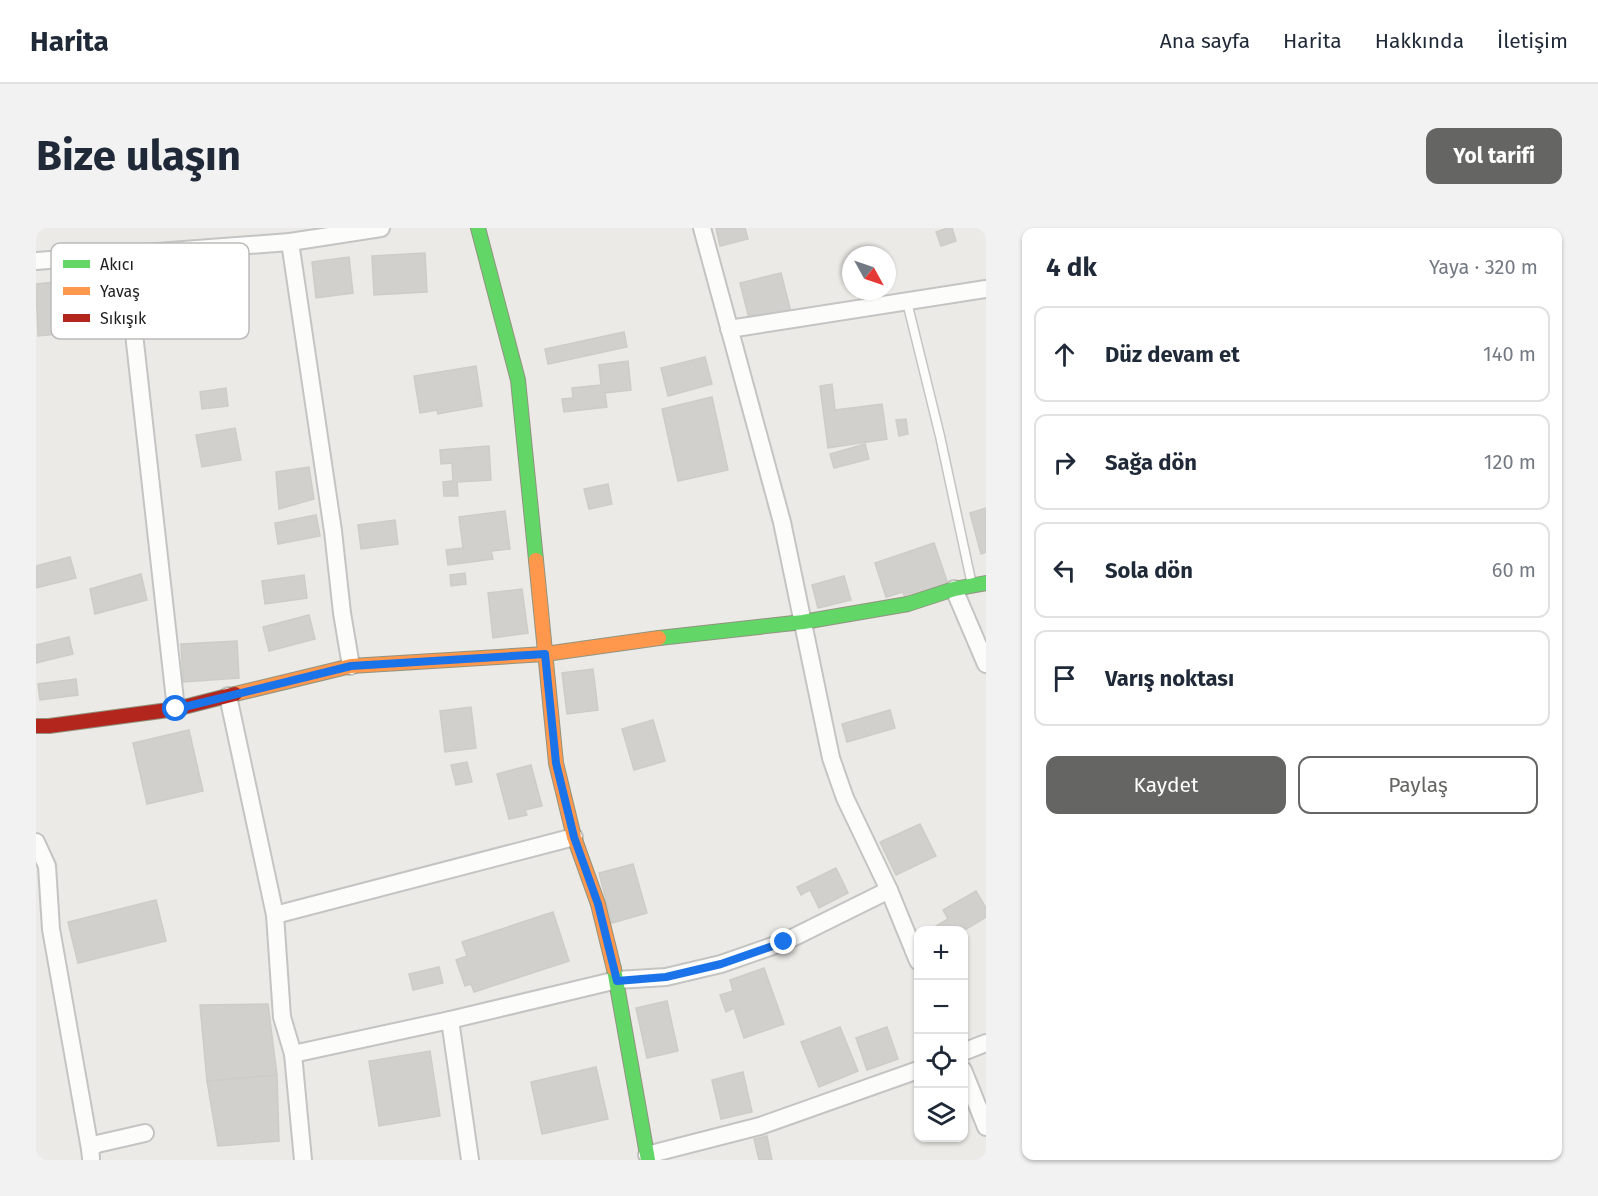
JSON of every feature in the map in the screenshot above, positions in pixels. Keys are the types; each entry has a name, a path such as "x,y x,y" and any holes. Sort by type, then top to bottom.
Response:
{"street":[{"path":"249,245 290,242 314,232 381,228"},
{"path":"478,228 518,380 556,763 574,837 598,904 617,981 647,1157 760,1126 914,1071"},
{"path":"702,228 782,522 831,758 845,798 889,890 914,952"},
{"path":"290,242 351,666"},
{"path":"36,261 51,260"},
{"path":"729,329 986,289"},
{"path":"135,339 176,709"},
{"path":"36,726 176,709 351,666 545,654 803,622 908,604 954,589 979,584"},
{"path":"954,589 986,663"},
{"path":"228,696 275,915 282,1017 293,1054 303,1160"},
{"path":"275,915 574,837"},
{"path":"36,842 46,866 51,928 90,1154"},
{"path":"293,1054 617,981 666,977 721,964 784,942 889,890"},
{"path":"450,1020 470,1160"},
{"path":"968,1050 986,1043"},
{"path":"968,1082 986,1127"},
{"path":"90,1154 97,1144 145,1133"}],"lane":[{"path":"907,302 979,584"}],"building":[{"path":"716,228 745,228 748,239 720,246"},
{"path":"952,228 956,241 941,246 936,232"},
{"path":"425,253 427,292 374,295 372,256"},
{"path":"349,257 353,293 316,298 312,262"},
{"path":"781,273 791,312 750,322 740,283"},
{"path":"51,282 51,335 38,336 36,284"},
{"path":"624,332 627,347 548,364 545,349"},
{"path":"705,357 712,384 668,396 661,368"},
{"path":"628,361 631,390 605,393 607,407 564,412 562,399 573,398 572,388 601,385 599,365"},
{"path":"476,366 482,406 438,414 437,410 420,413 414,376"},
{"path":"832,384 835,410 882,404 887,439 828,448 820,386"},
{"path":"226,388 228,406 202,409 200,392"},
{"path":"712,397 728,470 678,481 662,409"},
{"path":"906,419 908,434 899,436 896,420"},
{"path":"235,428 241,460 202,467 196,435"},
{"path":"865,444 869,459 834,468 830,454"},
{"path":"489,446 491,480 457,482 458,496 444,496 443,482 453,481 452,463 441,464 440,450"},
{"path":"309,467 314,499 279,509 276,472"},
{"path":"608,484 612,504 589,509 584,489"},
{"path":"986,508 986,552 981,554 970,513"},
{"path":"505,511 510,549 491,551 493,559 448,565 446,550 463,548 459,517"},
{"path":"316,515 320,536 278,544 275,523"},
{"path":"395,520 398,544 361,549 358,525"},
{"path":"934,543 948,584 905,598 903,592 886,597 875,563"},
{"path":"70,557 76,578 36,588 36,566"},
{"path":"465,573 466,584 451,586 450,575"},
{"path":"141,574 147,600 95,614 90,589"},
{"path":"304,575 307,598 265,604 262,581"},
{"path":"844,576 851,600 818,608 812,585"},
{"path":"522,589 528,633 493,638 488,593"},
{"path":"309,615 315,639 269,651 263,627"},
{"path":"69,637 73,654 36,663 36,645"},
{"path":"237,641 239,678 183,682 181,644"},
{"path":"593,669 598,710 567,714 562,673"},
{"path":"76,679 78,695 40,700 38,684"},
{"path":"471,707 476,748 445,752 440,711"},
{"path":"890,710 895,728 847,742 842,724"},
{"path":"653,720 665,761 634,770 622,729"},
{"path":"189,730 203,791 147,804 133,743"},
{"path":"467,762 472,782 456,785 451,765"},
{"path":"531,765 542,806 525,810 527,815 509,819 497,774"},
{"path":"920,824 936,856 896,875 880,842"},
{"path":"633,864 647,913 612,923 599,873"},
{"path":"836,868 848,893 819,908 810,890 801,895 797,887"},
{"path":"976,891 986,908 986,917 968,928 968,926 936,926 948,919 943,910"},
{"path":"156,900 166,941 78,963 68,922"},
{"path":"553,912 569,961 474,992 471,984 465,986 456,960 467,956 462,942"},
{"path":"439,967 443,983 413,990 409,974"},
{"path":"764,968 784,1024 744,1038 734,1008 726,1012 720,995 733,991 730,980"},
{"path":"667,1001 678,1051 647,1058 636,1008"},
{"path":"268,1004 277,1075 207,1081 200,1005"},
{"path":"840,1027 858,1071 819,1087 801,1042"},
{"path":"887,1027 898,1059 867,1070 856,1038"},
{"path":"430,1051 440,1116 379,1126 369,1061"},
{"path":"596,1067 608,1119 542,1134 531,1082"},
{"path":"743,1072 752,1112 721,1119 712,1080"},
{"path":"277,1075 279,1141 218,1146 207,1081"},
{"path":"767,1136 772,1160 759,1160 754,1139"}],"traffic: fast":[{"path":"478,228 518,380 536,560"},
{"path":"659,638 803,622 908,604 954,589 986,583"},
{"path":"614,969 648,1160"}],"traffic: slow":[{"path":"536,560 556,763 574,837 598,904 614,969"},
{"path":"235,694 351,666 545,654 659,638"}],"traffic: jam":[{"path":"36,726 176,709 235,694"}],"route":[{"path":"176,709 351,666 545,654 556,763 574,837 598,904 617,981 666,977 721,964 784,942"}]}
